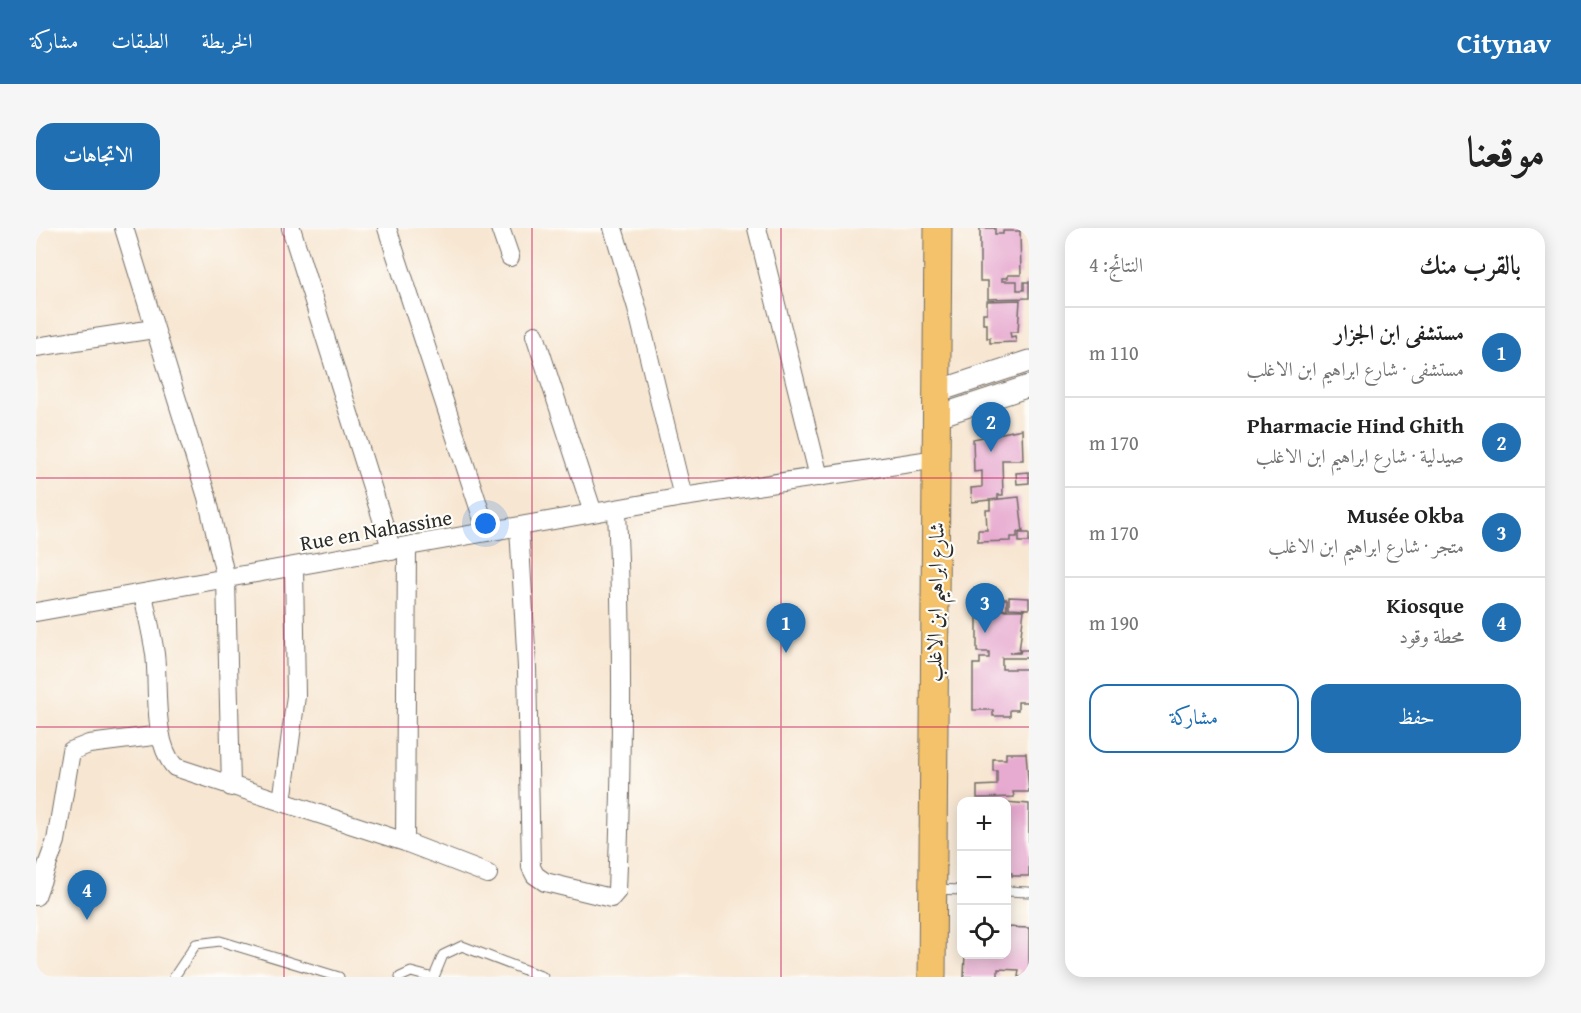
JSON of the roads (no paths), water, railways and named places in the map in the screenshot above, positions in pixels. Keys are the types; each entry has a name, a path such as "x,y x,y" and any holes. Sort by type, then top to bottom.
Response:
{"main road":[{"name":"شارع ابراهيم ابن الاغلب","path":"932,977 938,228"}],"street":[{"path":"124,228 207,497 226,579 231,787"},
{"path":"291,228 400,549 405,842"},
{"path":"387,228 487,532"},
{"path":"500,228 510,257"},
{"path":"613,228 637,308 683,498"},
{"path":"757,228 819,477"},
{"path":"36,347 154,329"},
{"path":"535,335 593,513"},
{"path":"935,405 1029,361"},
{"path":"935,405 1029,386"},
{"name":"Rue en Nahassine","path":"36,612 593,513 937,459"},
{"path":"519,527 527,668 531,867 535,875 545,882 611,898 617,891 620,824 622,661 617,511"},
{"path":"282,802 296,696 294,567"},
{"path":"143,594 154,654 164,752 175,767 405,842 488,874"},
{"path":"36,896 54,848 71,751 89,744 161,735"}],"lane":[{"path":"932,889 957,890"},
{"path":"1011,891 1029,892"},
{"path":"174,977 196,944 220,941 339,977"},
{"path":"400,977 411,972 432,977 443,955 462,946 543,977"}],"place":[{"name":"Pharmacie Hind Ghith","path":"991,452"},
{"name":"Musée Okba","path":"985,633"},
{"name":"مستشفى ابن الجزار","path":"786,653"},
{"name":"Kiosque","path":"87,920"}]}
